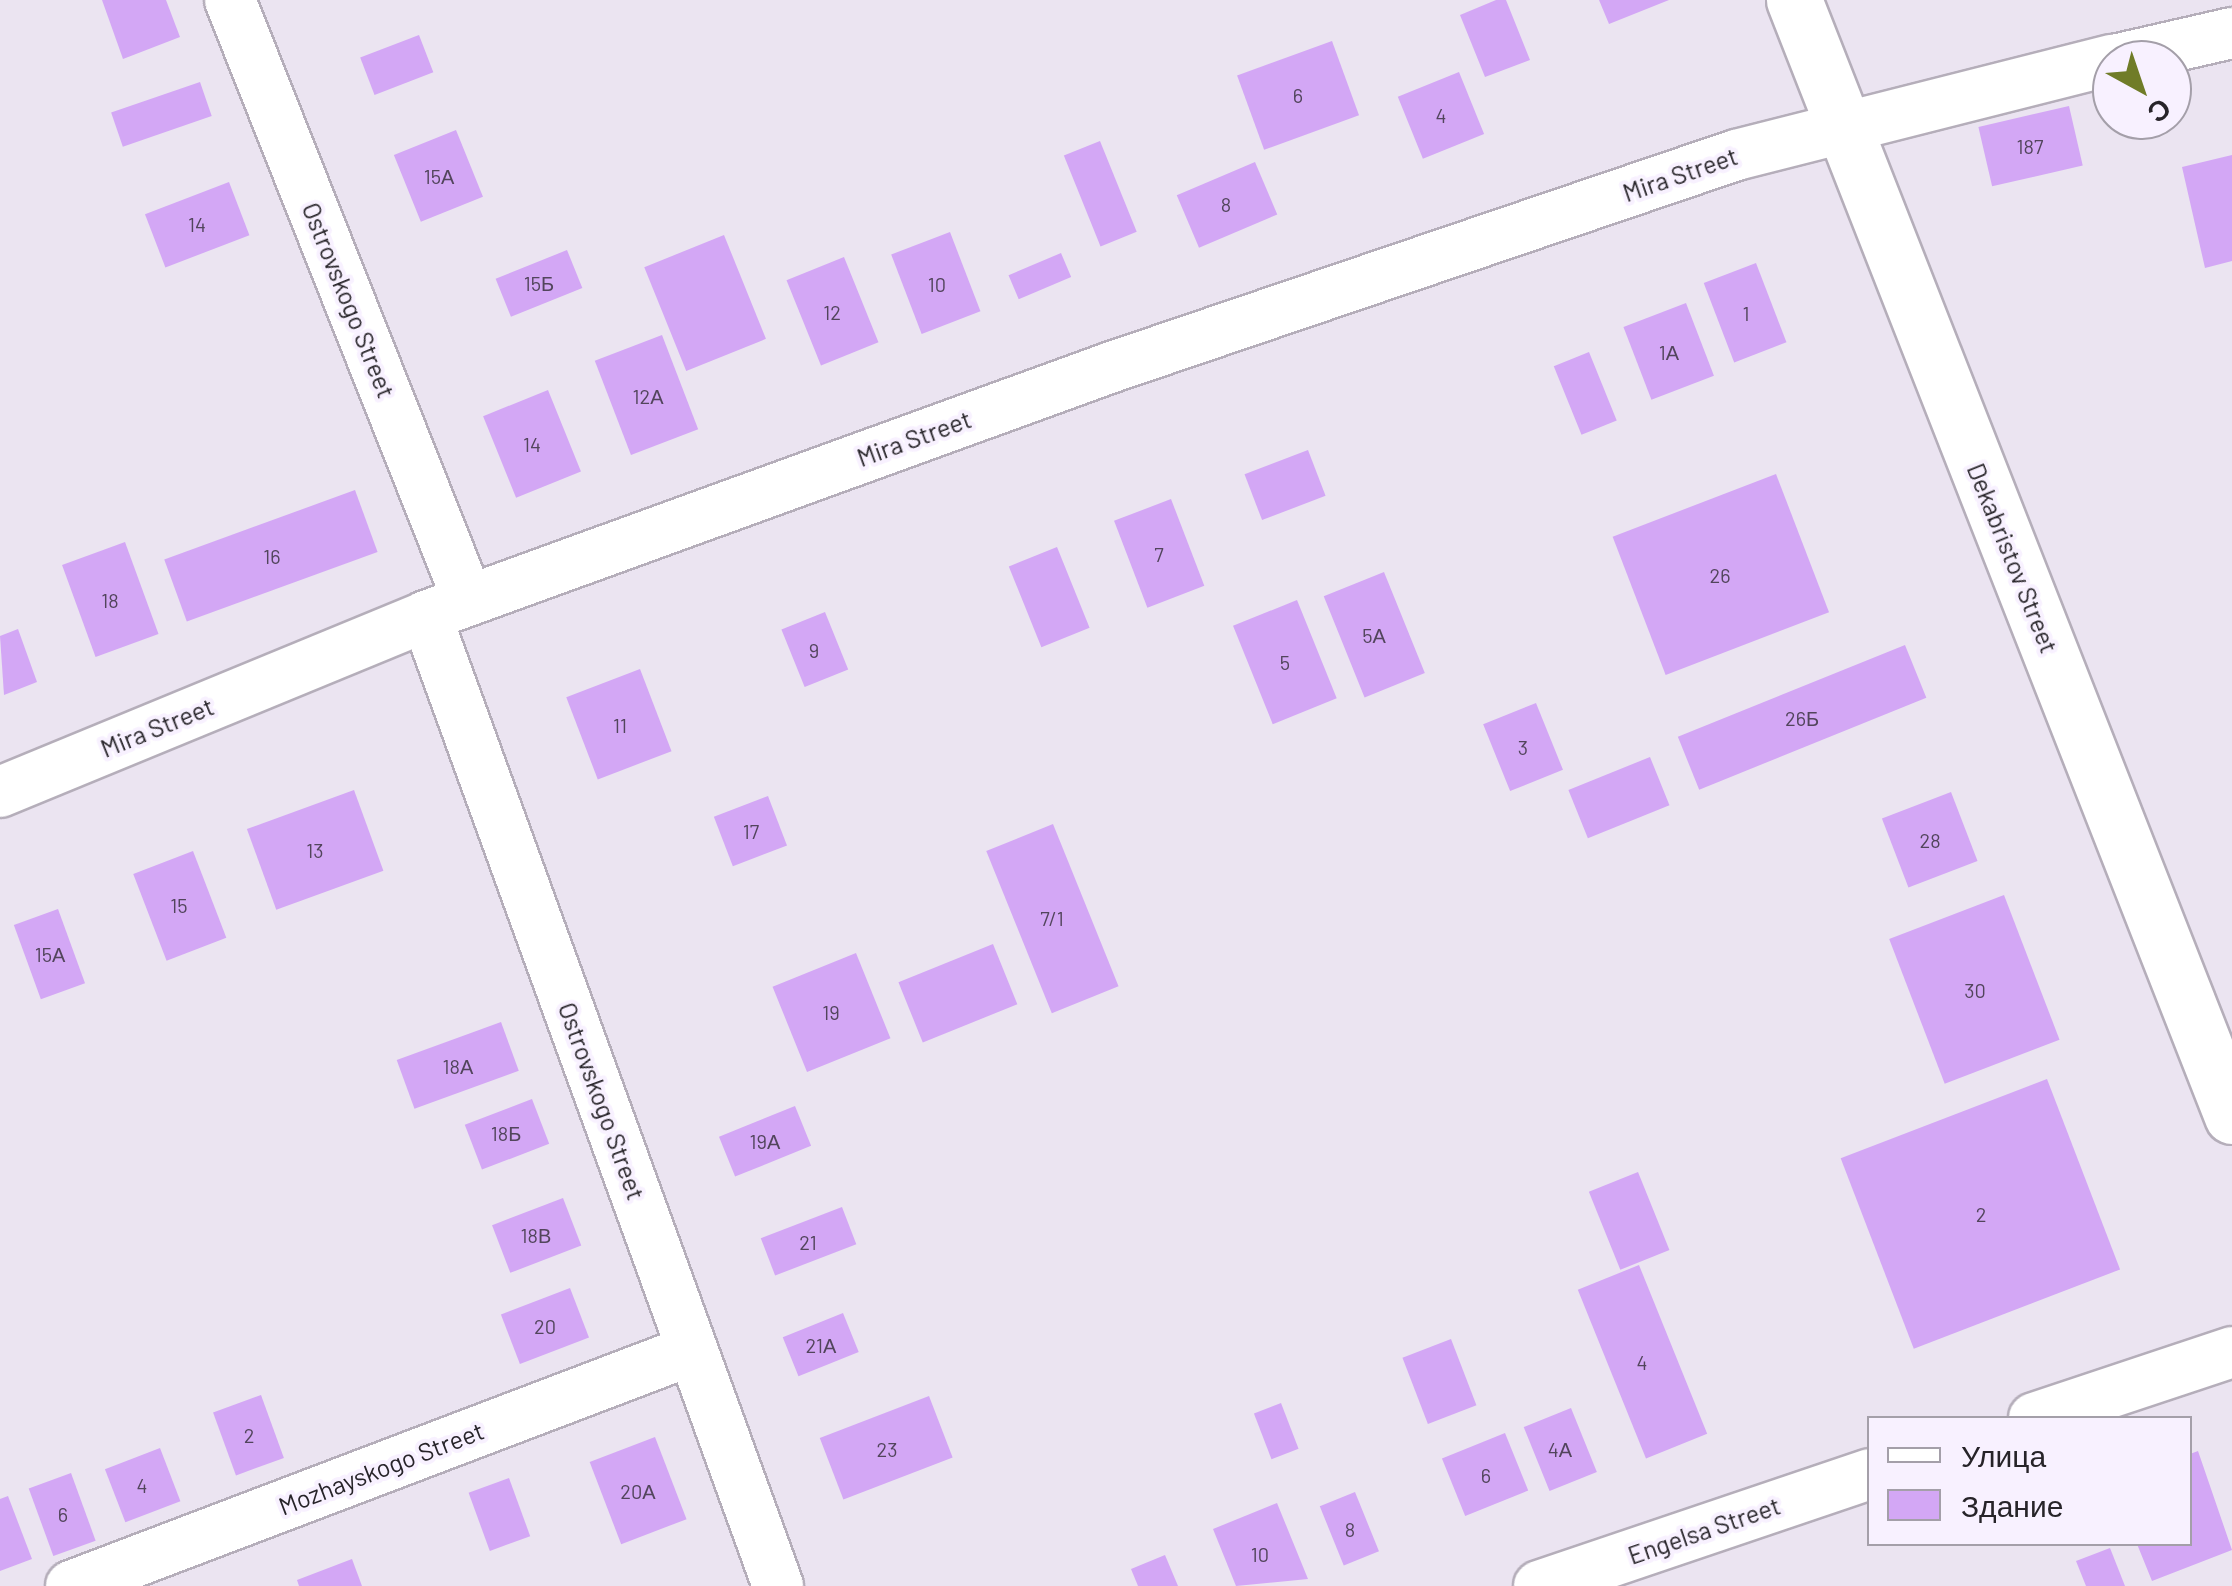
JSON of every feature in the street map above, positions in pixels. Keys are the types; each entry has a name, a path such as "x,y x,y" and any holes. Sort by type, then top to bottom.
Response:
{"street":[{"name":"Ostrovskogo Street","path":"230,0 446,608 692,1350 778,1586"},
{"name":"Dekabristov Street","path":"1794,0 2232,1116"},
{"name":"Mira Street","path":"2192,42 2232,33"},
{"name":"Mira Street","path":"0,792 446,608 1112,366 1842,124 2092,65"},
{"name":"Mozhayskogo Street","path":"70,1586 692,1350"},
{"path":"2040,1416 2232,1352"},
{"name":"Engelsa Street","path":"1562,1582 1867,1475"}],"building":[{"path":"102,0 166,0 180,37 123,59"},
{"path":"1496,0 1506,0 1530,60 1485,77 1460,15"},
{"path":"1599,0 1669,0 1609,24"},
{"path":"419,35 433,72 375,95 360,58"},
{"path":"1332,41 1359,115 1264,150 1237,76"},
{"path":"1459,72 1484,134 1423,159 1398,97"},
{"path":"200,82 212,116 123,147 111,113"},
{"path":"2069,106 2083,165 1992,186 1978,127"},
{"path":"456,130 483,197 421,222 394,155"},
{"path":"1100,141 1137,232 1101,246 1064,156"},
{"path":"2232,155 2232,261 2205,268 2182,167"},
{"path":"1255,162 1277,214 1199,248 1177,195"},
{"path":"229,182 249,235 165,267 145,214"},
{"path":"950,232 980,311 922,334 891,255"},
{"path":"724,235 766,339 686,371 644,267"},
{"path":"567,250 582,288 511,317 496,279"},
{"path":"1061,253 1071,277 1019,299 1009,275"},
{"path":"844,257 878,342 821,366 787,280"},
{"path":"1756,263 1786,342 1734,362 1704,283"},
{"path":"1686,303 1714,376 1651,400 1623,327"},
{"path":"662,335 698,429 631,455 595,361"},
{"path":"1589,352 1617,421 1581,435 1554,366"},
{"path":"548,390 581,472 516,498 483,416"},
{"path":"1308,450 1326,496 1262,520 1245,474"},
{"path":"1776,474 1829,612 1666,675 1613,537"},
{"path":"355,490 378,552 187,621 164,559"},
{"path":"1171,499 1204,586 1147,608 1114,521"},
{"path":"125,542 159,634 96,657 62,565"},
{"path":"1057,547 1090,628 1041,647 1009,566"},
{"path":"1384,572 1425,673 1365,697 1324,596"},
{"path":"1297,600 1337,698 1273,724 1233,626"},
{"path":"825,612 848,669 805,687 781,630"},
{"path":"18,629 37,682 4,695 0,636"},
{"path":"1905,645 1926,698 1699,790 1678,737"},
{"path":"640,669 672,751 598,779 566,697"},
{"path":"1536,703 1563,770 1510,791 1483,724"},
{"path":"1650,757 1669,805 1588,838 1568,790"},
{"path":"354,790 383,871 276,910 247,829"},
{"path":"1951,792 1978,861 1908,888 1882,819"},
{"path":"768,796 787,845 733,866 714,817"},
{"path":"1053,824 1119,986 1052,1013 986,851"},
{"path":"193,851 226,938 167,961 133,874"},
{"path":"2004,895 2060,1040 1945,1084 1889,939"},
{"path":"58,909 85,983 41,999 14,925"},
{"path":"993,944 1017,1004 923,1042 898,982"},
{"path":"856,953 890,1038 807,1072 773,987"},
{"path":"501,1022 519,1071 414,1109 397,1060"},
{"path":"2047,1079 2120,1269 1914,1349 1841,1158"},
{"path":"532,1099 549,1144 482,1170 465,1125"},
{"path":"795,1106 811,1146 735,1177 719,1137"},
{"path":"1638,1172 1669,1250 1620,1270 1589,1192"},
{"path":"563,1198 581,1246 510,1273 492,1225"},
{"path":"842,1207 856,1244 775,1276 761,1238"},
{"path":"1639,1265 1707,1434 1646,1458 1578,1290"},
{"path":"570,1288 589,1337 520,1364 501,1315"},
{"path":"843,1313 859,1352 798,1376 783,1337"},
{"path":"1451,1339 1476,1405 1428,1424 1402,1358"},
{"path":"261,1395 284,1458 236,1475 213,1412"},
{"path":"929,1396 953,1458 843,1500 820,1438"},
{"path":"1281,1403 1299,1449 1271,1459 1254,1413"},
{"path":"1571,1408 1597,1472 1550,1491 1524,1427"},
{"path":"1505,1433 1528,1490 1465,1516 1442,1458"},
{"path":"655,1437 687,1519 621,1544 590,1462"},
{"path":"160,1448 180,1501 125,1522 105,1469"},
{"path":"2198,1451 2232,1550 2152,1581 2138,1546 2192,1546 2192,1453"},
{"path":"71,1473 96,1541 53,1556 29,1488"},
{"path":"509,1478 530,1536 490,1551 469,1493"},
{"path":"1355,1492 1379,1551 1344,1566 1320,1506"},
{"path":"8,1496 32,1559 0,1571 0,1499"},
{"path":"1277,1503 1308,1579 1236,1586 1213,1529"},
{"path":"2110,1548 2125,1586 2086,1586 2076,1561"},
{"path":"1165,1555 1178,1586 1138,1586 1131,1569"},
{"path":"352,1559 362,1586 299,1586 297,1580"}]}
